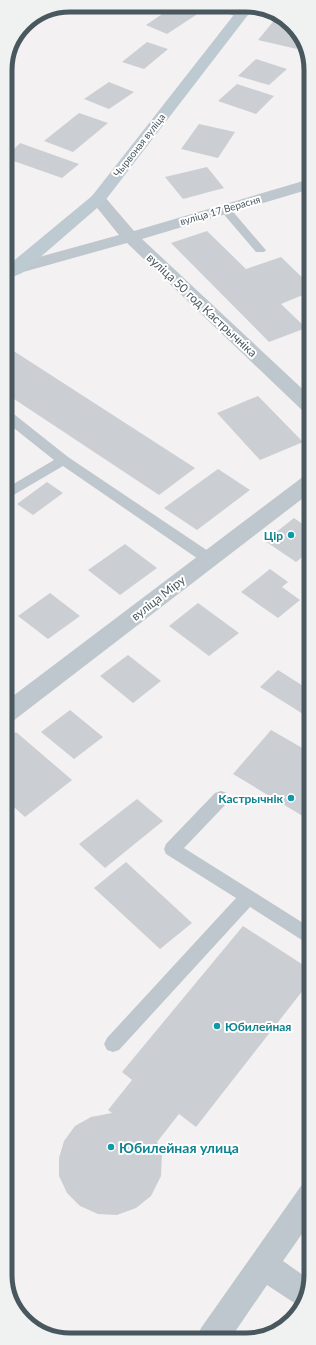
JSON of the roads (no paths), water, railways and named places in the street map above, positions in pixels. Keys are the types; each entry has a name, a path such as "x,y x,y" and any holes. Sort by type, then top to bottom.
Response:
{"main road":[{"name":"Чырвоная вуліца","path":"12,271 98,199 243,12"}],"street":[{"name":"вуліца 17 Верасня","path":"130,237 304,186"},
{"name":"вуліца 50 год Кастрычніка","path":"98,199 130,237 304,402"},
{"name":"Чырвоная вуліца","path":"12,272 130,237"},
{"name":"вуліца Міру","path":"12,710 304,486"},
{"path":"216,1333 304,1206"},
{"path":"264,1265 301,1291"}],"lane":[{"path":"225,209 260,250"},
{"path":"12,420 63,460 209,559"},
{"path":"12,491 63,460"},
{"path":"221,798 172,849 304,933"},
{"path":"113,1044 248,897"}],"place":[{"name":"Цір","path":"291,535"},
{"name":"Кастрычнік","path":"291,798"},
{"name":"Юбилейная","path":"217,1026"},
{"name":"Юбилейная улица","path":"111,1147"}]}
